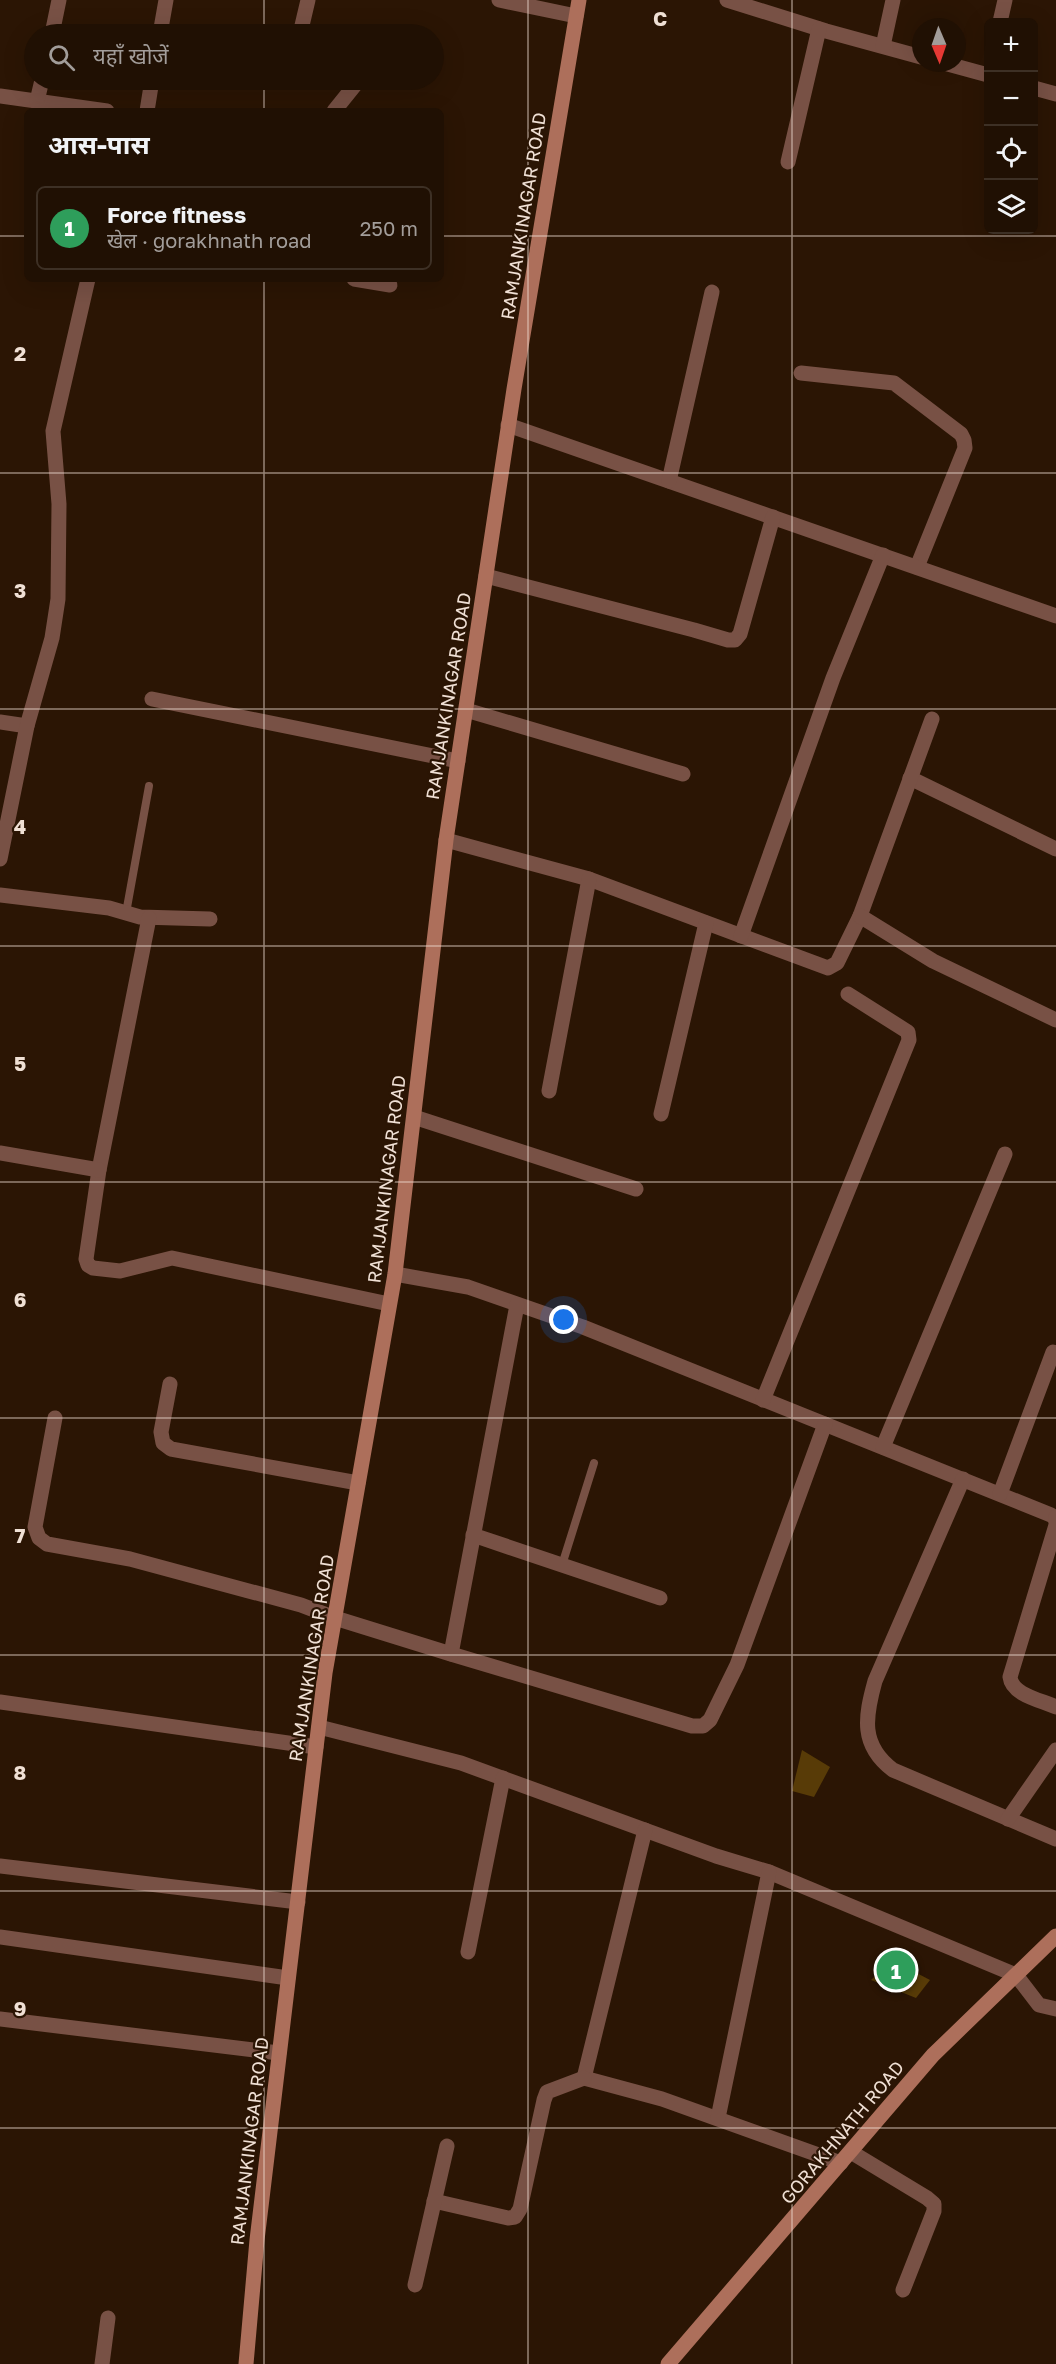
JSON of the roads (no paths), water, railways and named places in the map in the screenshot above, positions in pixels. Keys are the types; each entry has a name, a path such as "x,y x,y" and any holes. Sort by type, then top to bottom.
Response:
{"street":[{"path":"54,24 59,0"},
{"path":"162,24 166,0"},
{"path":"302,24 308,0"},
{"path":"499,0 576,16"},
{"name":"RAMJANKINAGAR ROAD","path":"246,2364 257,2240 316,1747 335,1618 394,1274 446,840 508,425 579,0"},
{"path":"727,0 819,29 912,54"},
{"path":"883,46 893,0"},
{"path":"1001,18 1005,0"},
{"path":"788,162 819,29"},
{"path":"966,69 984,74"},
{"path":"1038,88 1056,94"},
{"path":"37,101 40,90"},
{"path":"147,108 150,90"},
{"path":"336,108 351,90"},
{"path":"0,96 86,108"},
{"path":"0,859 27,726 52,638 58,599 59,504 53,431 87,282"},
{"path":"372,282 390,285"},
{"path":"669,481 712,292"},
{"path":"801,373 894,383 961,434 965,448 917,567"},
{"path":"508,425 1056,614"},
{"path":"486,576 735,640 740,634 773,517"},
{"path":"741,936 833,678 883,555"},
{"path":"153,699 458,761"},
{"path":"466,710 683,774"},
{"path":"446,840 590,879 828,968 837,963 860,916 932,719"},
{"path":"0,722 27,726"},
{"path":"910,778 1056,849"},
{"path":"549,1091 590,879"},
{"path":"0,895 109,908 149,918 210,919"},
{"path":"860,916 933,961 1056,1020"},
{"path":"149,918 99,1170 86,1259 88,1265 93,1268 120,1271 172,1258 389,1304"},
{"path":"661,1114 706,923"},
{"path":"763,1400 909,1040 908,1032 848,994"},
{"path":"414,1117 636,1189"},
{"path":"0,1153 99,1170"},
{"path":"883,1447 1005,1154"},
{"path":"394,1274 468,1287 583,1327 1056,1518 1056,1525 1010,1677 1011,1684 1016,1690 1056,1707"},
{"path":"451,1654 517,1305"},
{"path":"1000,1494 1053,1352"},
{"path":"170,1384 161,1432 163,1443 171,1449 358,1483"},
{"path":"55,1418 35,1527 39,1538 47,1544 130,1559 301,1605 451,1654 681,1723 703,1726 710,1720 737,1665 825,1424"},
{"path":"963,1479 875,1681 868,1705 869,1738 877,1756 893,1770 1056,1839"},
{"path":"473,1535 660,1598"},
{"path":"0,1702 316,1747"},
{"path":"319,1727 461,1763 769,1872 1016,1975 1039,2006 1056,2009"},
{"path":"1008,1819 1056,1750"},
{"path":"468,1952 503,1778"},
{"path":"584,2078 645,1830"},
{"path":"0,1866 298,1902"},
{"path":"718,2118 769,1872"},
{"name":"GORAKHNATH ROAD","path":"668,2364 933,2055 1056,1936"},
{"path":"0,1937 288,1978"},
{"path":"0,2019 279,2053"},
{"path":"434,2201 508,2218 515,2217 519,2209 544,2100 548,2092 584,2078 662,2099 846,2157 927,2198 934,2204 934,2211 903,2290"},
{"path":"415,2285 447,2146"},
{"path":"102,2364 108,2318"}],"lane":[{"path":"126,913 149,786"},
{"path":"562,1565 594,1463"}],"place":[{"name":"Force fitness","path":"896,1970"}]}
